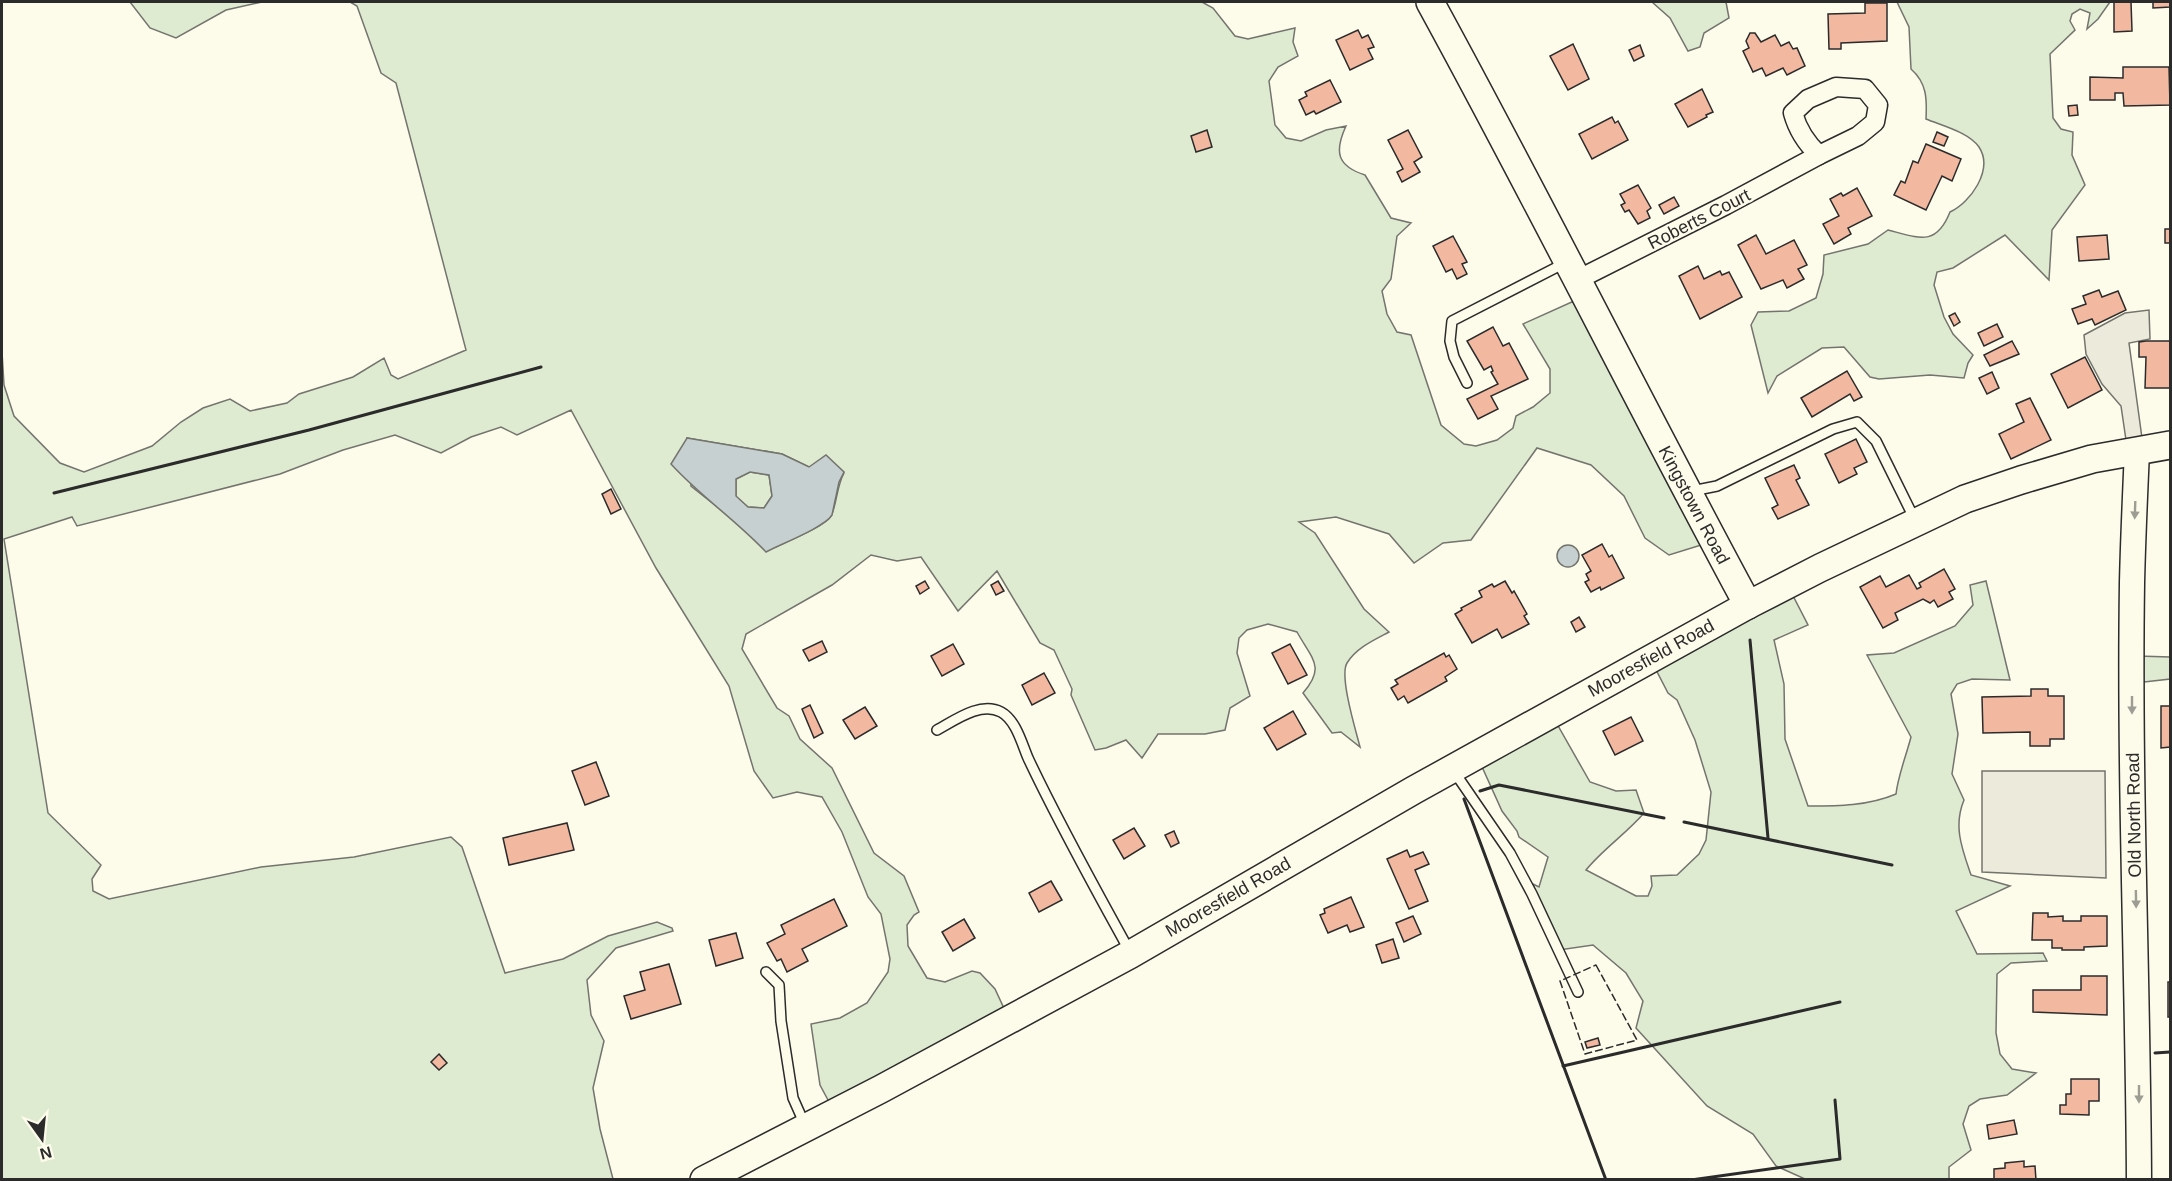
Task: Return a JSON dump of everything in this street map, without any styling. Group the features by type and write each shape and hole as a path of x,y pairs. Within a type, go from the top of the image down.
{"main road":[{"name":"Kingstown Road","path":"1430,2 1748,605"},
{"path":"1748,605 1820,568 1965,500 2021,480 2092,459 2170,445"},
{"name":"Mooresfield Road","path":"704,1179 881,1089 1131,954 1453,769 1748,605"}],"street":[{"name":"Roberts Court","path":"1572,271 1726,205 1858,136 1875,122 1878,105 1865,89 1836,87 1808,99 1793,114 1797,129 1809,146 1820,155"},
{"name":"Old North Road","path":"2137,451 2132,583 2132,726 2139,1026 2139,1179"}],"lane":[{"path":"1467,383 1450,341 1452,321 1572,271"},
{"path":"1686,491 1717,486 1833,429 1857,422 1876,441 1916,523"},
{"path":"937,730 971,712 989,710 1000,712 1012,723 1084,868 1131,954"},
{"path":"1453,769 1510,853 1578,992"},
{"path":"766,972 778,985 782,1032 793,1098 806,1127"}],"green space":[{"path":"130,2 262,2 226,10 176,38 150,28"},
{"path":"350,2 1202,2 1213,8 1235,36 1248,39 1295,28 1293,42 1298,56 1278,67 1269,81 1275,125 1286,138 1301,141 1326,130 1346,126 1340,143 1340,157 1349,167 1365,175 1391,218 1411,223 1397,236 1391,279 1382,291 1387,314 1397,332 1411,335 1441,425 1464,444 1476,446 1497,440 1513,428 1516,416 1533,407 1550,393 1550,369 1523,324 1574,301 1714,541 1669,555 1645,538 1624,496 1591,465 1537,448 1471,540 1443,543 1414,563 1389,534 1336,517 1299,522 1315,533 1364,609 1389,632 1355,653 1347,663 1345,670 1349,704 1360,747 1341,732 1332,733 1303,693 1314,676 1315,669 1312,656 1297,632 1268,624 1247,630 1239,638 1237,653 1250,696 1230,708 1225,730 1205,734 1158,734 1142,758 1126,740 1095,750 1071,695 1072,689 1054,650 1040,643 997,571 958,611 921,557 897,561 871,555 832,585 746,634 742,649 777,708 789,716 800,739 832,768 874,853 904,876 919,912 907,925 908,946 927,978 945,982 972,971 980,973 995,989 1008,1017 835,1113 820,1085 811,1024 840,1018 867,1003 888,972 890,959 881,914 868,897 842,832 822,797 797,792 773,798 754,771 729,686 656,568 571,410 517,435 501,427 471,437 441,453 395,435 343,450 280,474 77,526 72,517 4,539 48,813 101,865 92,879 93,891 109,899 261,867 354,857 451,837 462,847 505,973 563,959 608,936 657,922 672,928 673,931 616,948 587,980 591,1015 604,1041 593,1088 600,1129 613,1179 2,1179 2,352 4,385 14,416 60,463 84,472 152,446 181,422 203,408 230,399 250,411 287,403 299,394 353,377 384,358 391,375 398,379 466,350 396,83 381,73 357,6","holes":["687,438 782,454 809,467 844,473 829,519 792,540 766,551 745,529 691,486"]},
{"path":"1652,2 1726,2 1729,18 1704,33 1700,47 1688,51 1670,18"},
{"path":"1897,2 2110,2 2098,19 2087,29 2090,13 2080,9 2072,14 2070,21 2075,30 2050,54 2053,118 2061,129 2073,132 2072,155 2085,185 2052,230 2049,280 2005,235 1953,268 1937,272 1934,285 1944,317 1953,334 1973,355 1964,378 1930,375 1879,379 1870,377 1844,347 1822,348 1777,376 1768,393 1751,325 1758,312 1789,311 1816,298 1823,274 1824,255 1868,244 1888,230 1918,237 1932,235 1939,231 1950,212 1958,208 1972,194 1982,175 1983,156 1974,142 1955,130 1926,119 1925,92 1920,80 1911,69 1909,27"},
{"path":"750,472 769,475 772,496 764,508 748,507 736,497 736,479"},
{"path":"1986,581 2010,680 1972,679 1957,684 1951,694 1958,734 1952,774 1964,800 1959,828 1971,875 2010,886 1956,911 1977,954 2043,953 2047,961 2011,963 1997,974 1996,1033 2000,1054 2012,1069 2036,1073 2007,1095 1980,1099 1969,1106 1963,1124 1971,1150 1949,1167 1949,1179 1805,1179 1776,1166 1753,1134 1707,1106 1636,1028 1643,1001 1626,973 1593,945 1559,950 1548,934 1533,884 1539,887 1548,857 1519,837 1502,811 1478,758 1553,717 1590,782 1616,791 1636,790 1644,813 1586,870 1636,896 1648,896 1652,886 1651,876 1677,875 1699,854 1706,840 1711,792 1695,740 1677,700 1668,693 1652,662 1790,590 1808,625 1774,640 1784,684 1785,739 1808,806 1875,801 1896,794 1911,737 1867,655 1894,653 1955,626 1973,605 1970,585"},
{"path":"2137,656 2170,657 2170,679 2144,682 2140,680"}],"shaded area":[{"path":"2149,310 2150,339 2129,343 2142,438 2126,440 2121,406 2102,384 2086,354 2084,335 2125,313"},
{"path":"687,438 782,454 809,467 826,455 844,472 839,482 832,515 828,520 766,552 671,464","holes":["750,472 769,475 772,496 764,508 748,507 736,496 736,479"]},
{"path":"1568,545 1576,548 1579,556 1576,564 1568,567 1560,564 1557,556 1560,548"},
{"path":"1982,771 2105,771 2106,878 1982,872"}],"building":[{"path":"2114,2 2131,2 2132,31 2114,32"},
{"path":"2153,2 2170,2 2170,7 2153,8"},
{"path":"1865,3 1887,3 1887,41 1841,43 1841,49 1829,49 1828,14 1865,13"},
{"path":"1358,30 1362,38 1368,35 1374,47 1368,49 1373,59 1350,70 1336,40"},
{"path":"1750,33 1755,33 1761,42 1775,35 1781,46 1789,42 1793,49 1797,48 1805,66 1787,75 1783,68 1766,76 1762,68 1753,72 1743,51 1749,48 1746,41"},
{"path":"1573,44 1589,79 1568,90 1550,56"},
{"path":"1640,45 1644,56 1634,61 1629,50"},
{"path":"2123,67 2169,67 2170,105 2124,106 2123,93 2115,93 2115,100 2090,100 2090,77 2123,78"},
{"path":"1330,80 1341,102 1316,114 1314,111 1306,115 1299,100 1307,96 1305,92"},
{"path":"1702,89 1713,112 1688,127 1675,104"},
{"path":"2077,105 2078,115 2069,116 2068,106"},
{"path":"1612,117 1615,123 1618,121 1628,140 1592,159 1579,134"},
{"path":"1207,130 1212,147 1196,152 1191,136"},
{"path":"1408,130 1422,157 1414,162 1420,172 1402,182 1397,172 1403,169 1388,140"},
{"path":"1937,132 1948,137 1944,146 1933,142"},
{"path":"1926,144 1961,159 1952,181 1942,176 1926,210 1894,195 1901,181 1905,183 1913,161 1918,163"},
{"path":"1638,185 1651,208 1647,211 1650,218 1638,224 1629,210 1625,212 1621,205 1625,203 1620,194"},
{"path":"1857,188 1872,216 1848,228 1851,234 1834,244 1823,224 1839,216 1830,199 1841,193 1843,196"},
{"path":"1674,197 1679,206 1664,214 1659,205"},
{"path":"2165,229 2170,229 2170,243 2165,243"},
{"path":"1756,235 1766,254 1794,240 1807,265 1798,269 1804,279 1787,288 1783,280 1761,289 1738,245"},
{"path":"2107,235 2109,259 2079,261 2077,237"},
{"path":"1453,236 1467,262 1462,264 1467,274 1457,279 1452,269 1446,272 1433,246"},
{"path":"1698,266 1704,279 1720,271 1722,275 1729,272 1742,297 1700,319 1679,276"},
{"path":"2099,290 2102,297 2118,291 2126,310 2095,325 2092,319 2078,324 2072,309 2086,304 2083,296"},
{"path":"1955,313 1960,322 1954,326 1949,316"},
{"path":"1997,324 2003,337 1984,346 1978,333"},
{"path":"1493,327 1503,346 1509,343 1528,379 1491,396 1498,409 1478,419 1467,399 1498,384 1491,372 1493,371 1491,366 1484,370 1467,341"},
{"path":"2012,341 2019,354 1990,366 1984,355"},
{"path":"2170,341 2170,388 2145,388 2146,357 2139,357 2139,342"},
{"path":"2085,357 2102,390 2068,408 2051,374"},
{"path":"1847,371 1862,397 1854,401 1850,394 1812,417 1801,398"},
{"path":"1992,372 1999,388 1987,394 1979,378"},
{"path":"2030,398 2051,440 2011,459 1999,434 2024,422 2016,404"},
{"path":"1856,439 1867,462 1854,468 1857,474 1839,483 1825,454"},
{"path":"1794,465 1800,478 1796,480 1809,505 1778,519 1772,508 1778,505 1765,478"},
{"path":"611,489 621,509 611,514 602,494"},
{"path":"1602,544 1609,557 1612,555 1624,578 1601,590 1600,587 1591,592 1585,582 1589,580 1586,574 1591,571 1582,555"},
{"path":"1944,569 1955,589 1949,592 1953,599 1938,607 1934,600 1930,603 1923,599 1895,613 1898,620 1883,628 1860,587 1880,576 1886,587 1909,575 1917,589 1921,587 1919,583"},
{"path":"925,581 929,588 920,594 916,586"},
{"path":"998,581 1004,591 996,595 991,585"},
{"path":"1505,581 1512,593 1514,591 1527,614 1524,616 1529,624 1502,638 1497,629 1472,643 1455,614 1462,610 1461,608 1482,597 1479,591 1492,584 1494,587"},
{"path":"1579,617 1585,627 1576,632 1571,622"},
{"path":"822,641 827,652 809,661 803,650"},
{"path":"953,644 964,664 942,676 931,656"},
{"path":"1290,644 1307,675 1288,684 1272,653"},
{"path":"1444,653 1446,657 1449,655 1457,669 1445,677 1447,681 1408,703 1404,696 1398,700 1391,688 1398,684 1395,680"},
{"path":"1044,673 1055,693 1032,705 1022,685"},
{"path":"2031,689 2048,689 2048,696 2064,696 2064,739 2050,739 2050,746 2030,746 2030,732 1983,733 1982,697 2031,696"},
{"path":"810,705 823,733 814,738 802,709"},
{"path":"2161,706 2170,706 2170,747 2161,748"},
{"path":"865,707 877,726 855,739 843,720"},
{"path":"1293,711 1306,734 1277,750 1264,728"},
{"path":"1631,717 1643,741 1615,755 1603,731"},
{"path":"596,762 609,796 585,805 572,771"},
{"path":"567,823 574,850 509,865 503,838"},
{"path":"1134,828 1145,846 1124,859 1113,840"},
{"path":"1174,831 1179,843 1171,847 1165,835"},
{"path":"1407,850 1410,857 1423,852 1429,864 1415,870 1428,901 1409,909 1387,859"},
{"path":"1051,881 1062,900 1039,912 1029,893"},
{"path":"1351,897 1364,927 1350,932 1347,925 1328,933 1320,915 1325,913 1324,909"},
{"path":"834,899 847,926 802,949 808,961 787,972 781,959 777,961 767,943 785,934 781,925"},
{"path":"2033,913 2048,913 2048,917 2063,916 2063,921 2081,921 2081,916 2107,916 2107,946 2084,947 2084,950 2062,950 2062,948 2052,948 2052,940 2032,940"},
{"path":"1413,916 1421,934 1404,942 1396,923"},
{"path":"964,919 975,938 953,951 942,932"},
{"path":"736,933 743,958 716,966 709,940"},
{"path":"1393,939 1399,958 1382,963 1376,945"},
{"path":"669,964 681,1004 631,1019 624,996 645,990 640,972"},
{"path":"2081,976 2107,976 2107,1015 2033,1012 2033,990 2081,990"},
{"path":"2168,982 2170,982 2170,1017 2168,1017"},
{"path":"1598,1038 1600,1045 1587,1048 1585,1042"},
{"path":"439,1054 447,1063 439,1070 431,1062"},
{"path":"2071,1079 2099,1079 2099,1101 2089,1101 2089,1115 2060,1114 2060,1105 2066,1105 2066,1094 2071,1094"},
{"path":"2014,1120 2017,1134 1989,1139 1987,1125"},
{"path":"2024,1161 2024,1167 2035,1166 2036,1180 1994,1180 1994,1169 2005,1168 2005,1163"}],"fence":[{"path":"1596,965 1637,1040 1585,1054 1560,981 1596,965"}],"wall":[{"path":"54,493 309,430 541,367"},
{"path":"1750,640 1768,838"},
{"path":"1480,791 1499,785 1664,818"},
{"path":"1464,799 1606,1180"},
{"path":"1684,822 1892,865"},
{"path":"1563,1066 1840,1002"},
{"path":"2155,1053 2170,1052"},
{"path":"1691,1180 1840,1159 1835,1100"}]}
